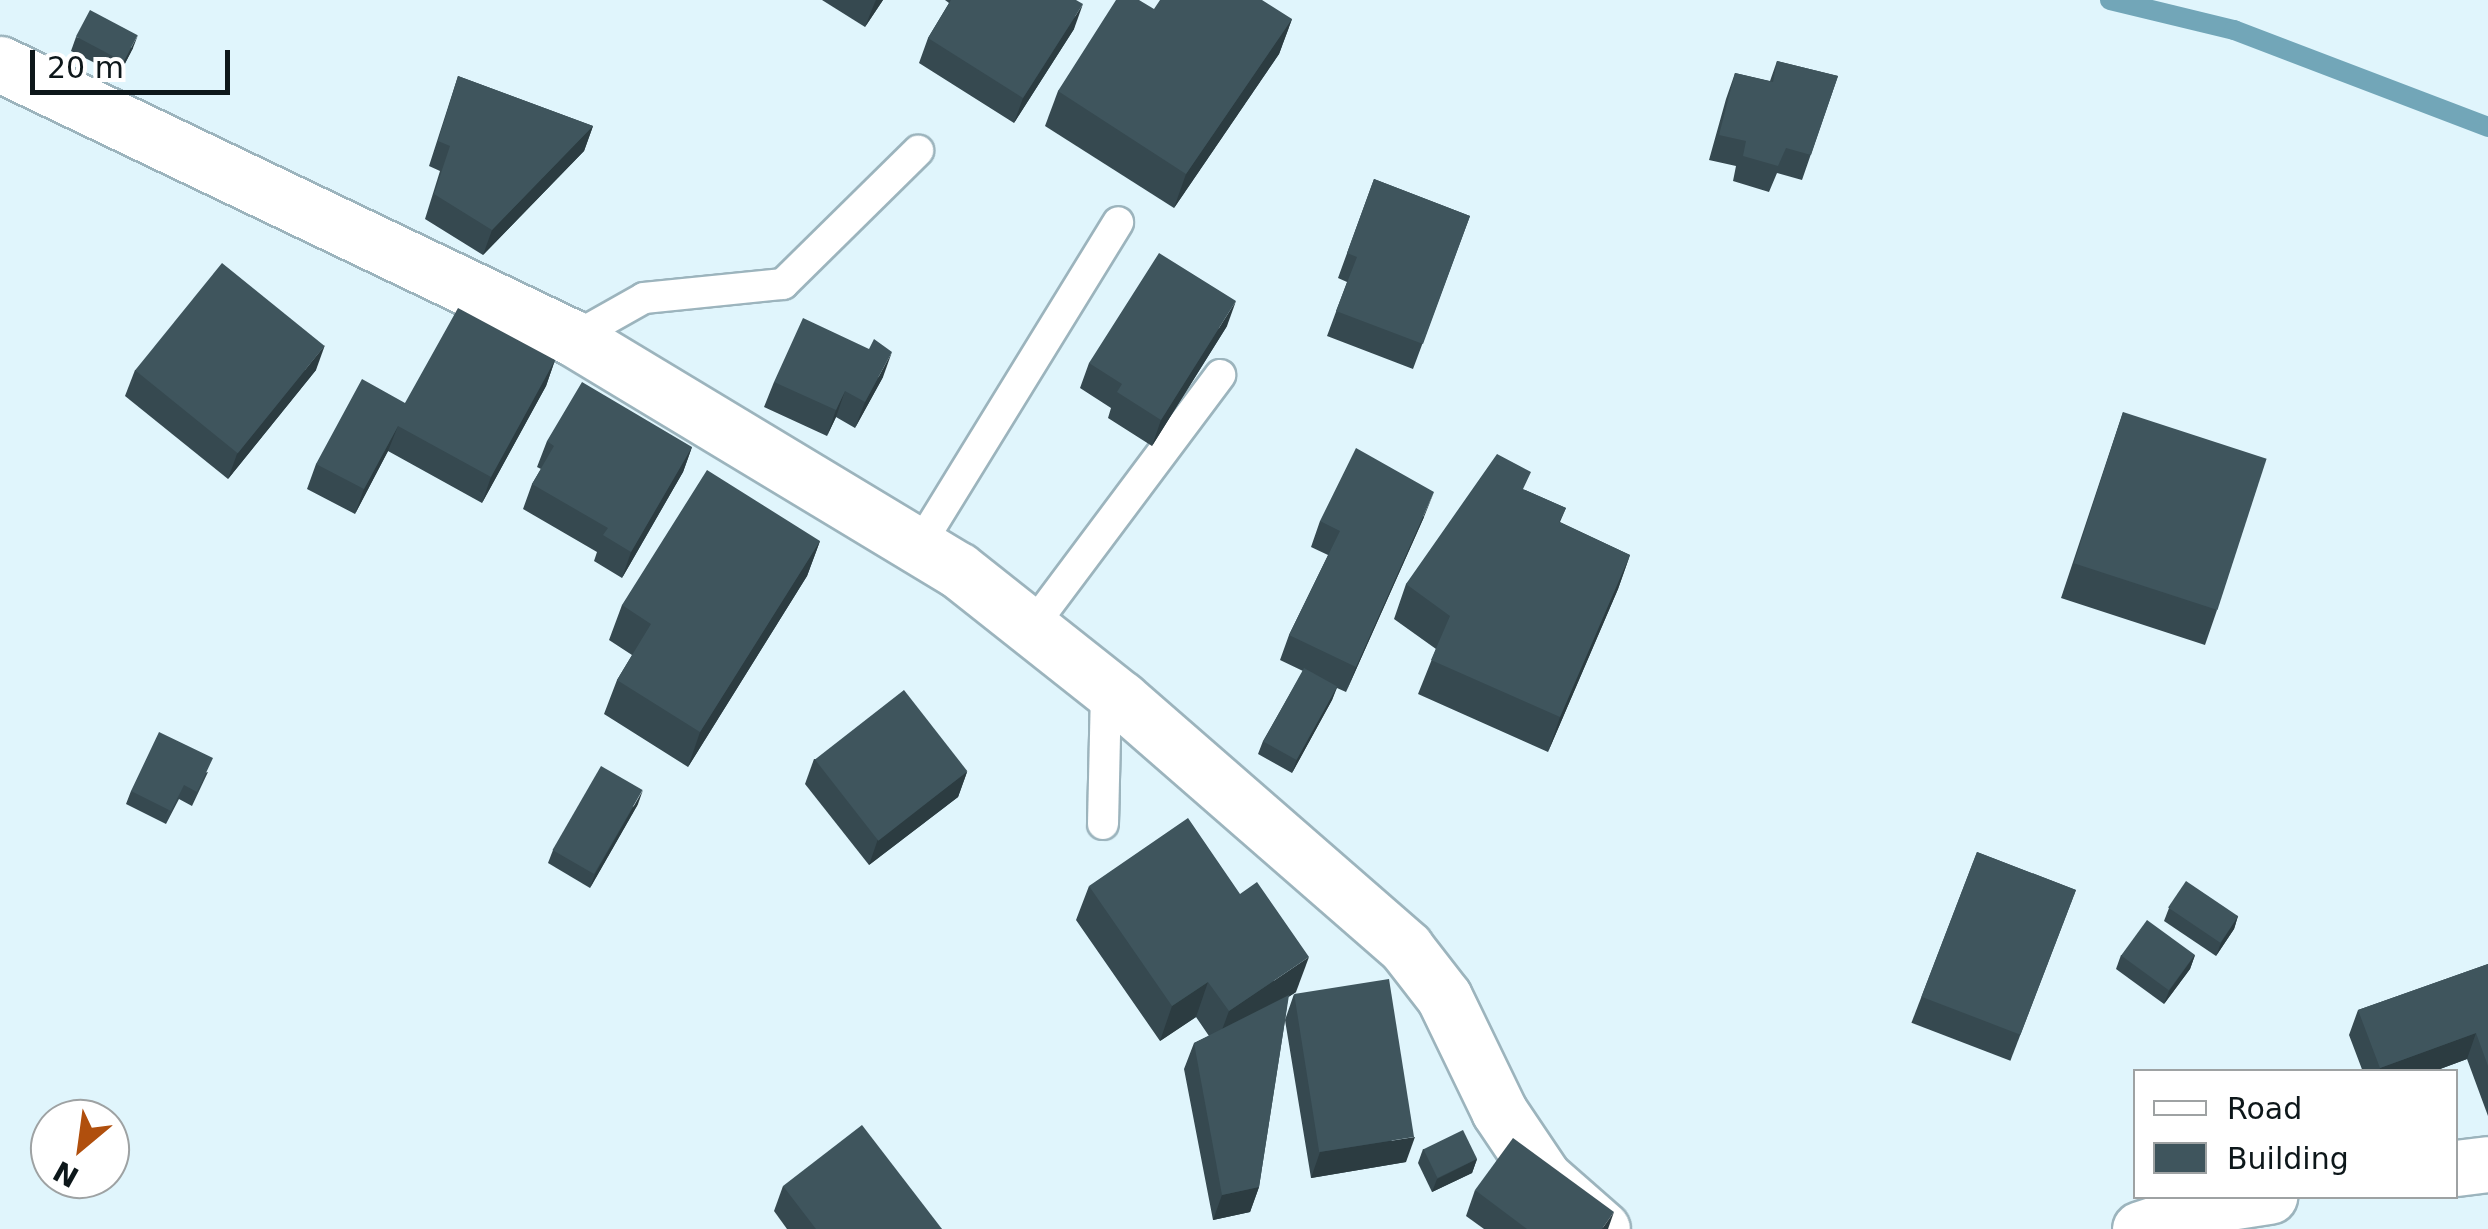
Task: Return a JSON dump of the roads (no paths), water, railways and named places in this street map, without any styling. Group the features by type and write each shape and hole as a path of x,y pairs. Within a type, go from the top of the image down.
{"street":[{"path":"0,64 574,338 920,546 1106,687 1406,948 1444,997 1499,1111 1544,1178 1602,1229"},
{"path":"2458,1168 2488,1164"},
{"path":"2140,1229 2216,1204 2249,1199"}],"lane":[{"path":"574,338 644,298 784,284 918,151"},
{"path":"920,546 1118,222"},
{"path":"1032,628 1220,375"},
{"path":"1103,824 1106,687"}],"waterway":[{"path":"2110,0 2234,30 2488,127"}]}
